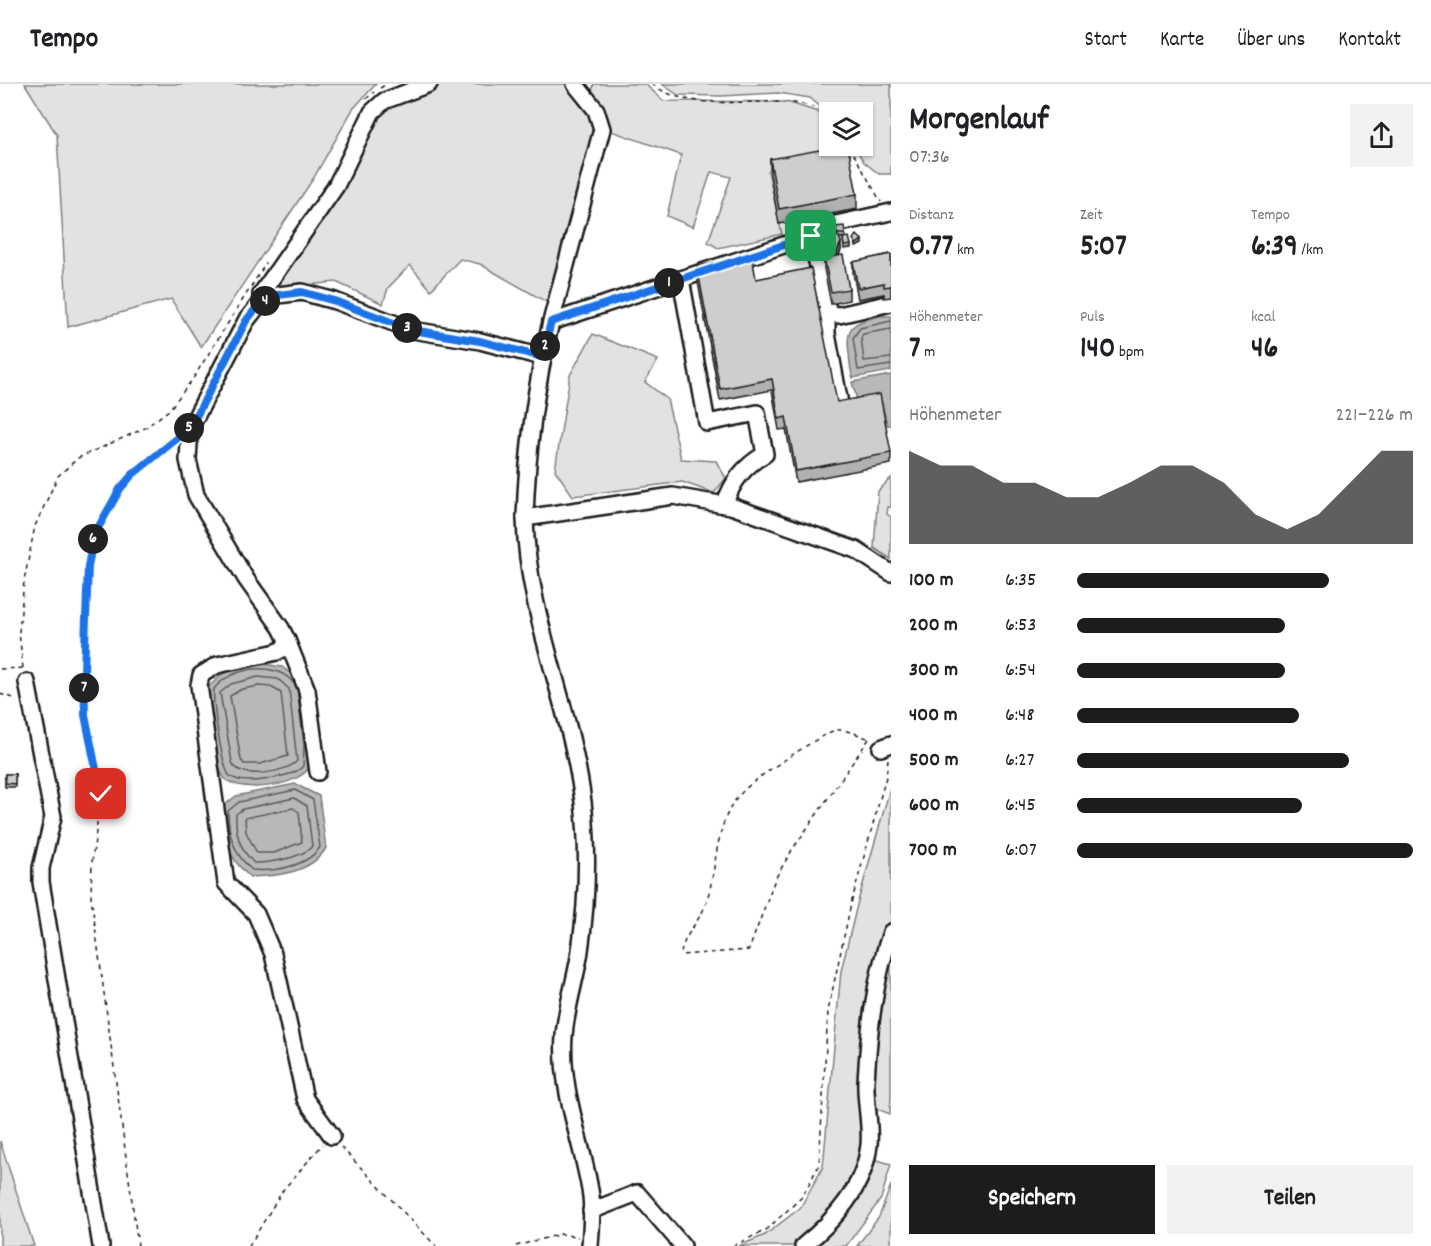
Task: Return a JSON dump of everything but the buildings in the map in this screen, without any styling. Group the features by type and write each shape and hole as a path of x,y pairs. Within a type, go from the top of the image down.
{"lane":[{"path":"261,302 261,294 336,186 372,112 384,101 429,84"},
{"path":"575,84 596,110 602,129 542,357 527,458 525,519 526,555 540,629 574,749 583,802 587,855 586,904 580,953 564,1035 564,1080 591,1197 590,1243"},
{"path":"551,322 811,236 822,227 888,213"},
{"path":"811,236 827,312 826,334 841,409"},
{"path":"681,279 707,423 758,413 765,454 749,463 732,483 724,505"},
{"path":"318,772 307,690 282,628 246,579 196,495 188,460 190,428 246,321 261,302 278,295 302,292 335,301 412,330 480,341 542,357"},
{"path":"827,312 832,316 891,303"},
{"path":"525,519 673,496 724,505 856,550 891,573"},
{"path":"287,640 284,648 277,652 208,668 201,675 199,685 226,883 256,914 273,954 305,1099 332,1136"},
{"path":"25,675 54,817 41,868 42,882 101,1246"},
{"path":"803,1246 828,1225 854,1191 869,1145 866,1084 873,995 891,932"},
{"path":"591,1211 637,1193 683,1246"}],"path":[{"path":"363,106 368,96 387,84"},
{"path":"652,84 680,98 771,97"},
{"path":"815,104 819,107"},
{"path":"855,156 888,213"},
{"path":"0,669 25,675 19,632 24,581 35,526 58,476 78,458 145,428 169,410 192,380 269,259"},
{"path":"138,1246 91,896 92,862 101,794 85,715 88,566 94,535 120,489 147,460 190,428"},
{"path":"0,694 32,703"},
{"path":"733,1246 766,1230 802,1197 819,1165 828,1011 851,904 886,777 889,756 880,744 837,730 821,737 752,783 729,810 717,840 708,897 684,944 681,955 749,950 775,879 792,850 880,744"},
{"path":"249,1246 283,1190 309,1157 332,1136 436,1246"},
{"path":"516,1246 561,1234 590,1243"}],"shaded area":[{"path":"25,84 376,84 353,109 313,179 201,347 171,299 68,327 57,135"},
{"path":"431,84 567,84 581,97 594,131 584,175 546,302 480,264 460,259 431,290 410,265 388,288 383,304 336,282 268,289 380,106"},
{"path":"594,84 645,84 664,101 787,102 819,113 819,156 845,156 768,171 782,234 718,248 708,242 731,177 711,172 693,227 667,216 681,155 605,129 590,98"},
{"path":"662,84 891,84 891,174 879,174 860,156 873,156 873,102 819,102 819,106 810,98 778,93 721,96 678,95"},
{"path":"593,334 658,360 645,382 667,399 681,459 716,461 726,478 714,493 682,482 573,496 555,470 570,375"},
{"path":"891,478 891,507 888,507 887,514 891,517 891,559 874,548 878,491"},
{"path":"891,785 891,922 875,968 862,1151 851,1191 796,1246 739,1246 765,1235 800,1208 823,1167 841,971"},
{"path":"891,948 890,1114 872,1107 874,1031"},
{"path":"0,1141 34,1246 0,1246"},
{"path":"874,1159 891,1164 881,1199 846,1246 813,1246 840,1220 863,1190"},
{"path":"891,1185 891,1246 857,1246 879,1217"}],"water":[{"path":"880,316 891,316 891,371 853,378 848,344 850,330 858,323"},
{"path":"891,375 891,425 887,425 882,403 863,406 857,400 852,382"},
{"path":"257,663 282,667 300,681 311,764 306,772 297,778 285,783 257,787 232,783 224,778 217,761 207,688 225,672"},
{"path":"295,784 319,796 326,848 312,863 293,872 250,877 231,854 223,829 221,808 236,796"}],"route":[{"path":"101,794 85,715 84,671 88,566 94,535 120,489 132,475 147,460 190,428 246,321 261,302 278,295 302,292 335,301 412,330 480,341 542,357 551,322 811,236"}]}
